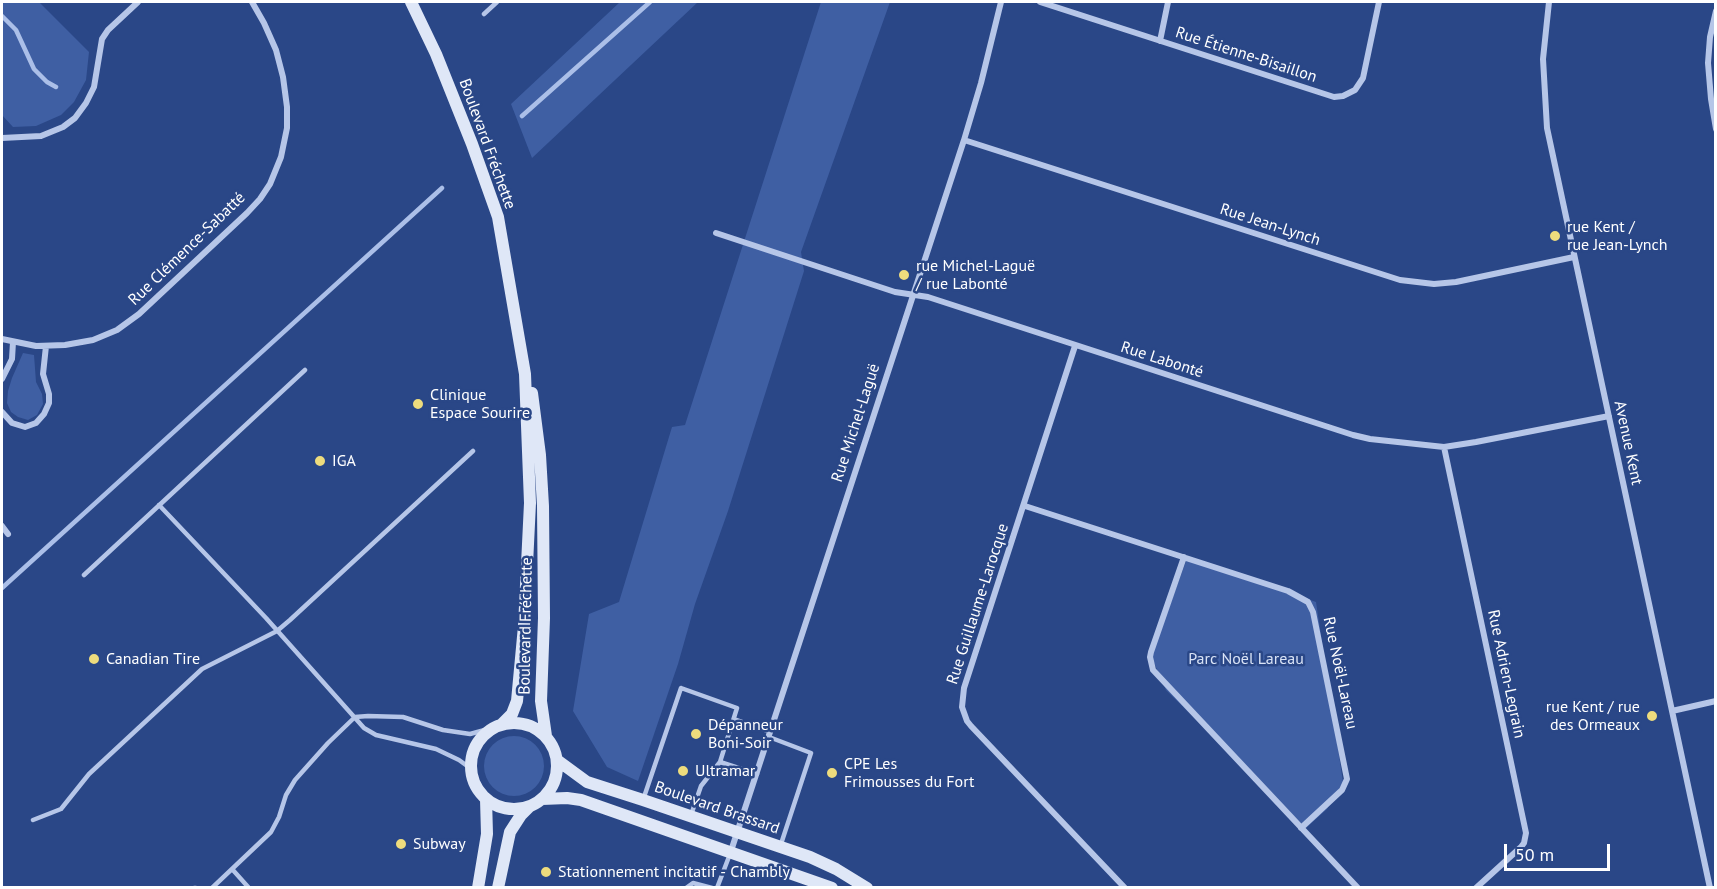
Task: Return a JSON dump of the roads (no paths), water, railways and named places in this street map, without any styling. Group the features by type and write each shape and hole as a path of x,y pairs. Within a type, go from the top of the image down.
{"main road":[{"name":"Boulevard Fréchette","path":"411,2 436,54 498,217 525,374 530,503 524,626 517,701 512,714 497,726"},
{"name":"Boulevard Fréchette","path":"525,374 533,394 536,414 543,506 544,618 541,701 546,736"},
{"path":"498,888 510,832 521,815 537,802 554,783 557,773 557,760 551,743 533,726 523,723 497,726 477,742 470,768 476,787 486,799 494,804 509,809 524,808 537,802 567,798 581,800 832,888"},
{"name":"Boulevard Brassard","path":"557,760 587,783 691,816 825,863 867,888"},
{"path":"478,888 487,834 486,799"}],"street":[{"path":"2,138 41,136 63,127 75,118 86,104 94,87 102,39 108,30 138,2"},
{"name":"Rue Clémence-Sabatté","path":"2,339 46,346 93,340 110,334 131,321 247,213 270,184 285,140 286,96 272,41 252,2"},
{"name":"Rue Michel-Laguë","path":"731,851 964,140 981,83 1000,2"},
{"name":"Rue Étienne-Bisaillon","path":"1040,2 1329,96 1339,97 1354,90 1363,78 1379,2"},
{"path":"1160,41 1168,2"},
{"name":"Avenue Kent","path":"1549,2 1543,59 1547,128 1710,888"},
{"path":"1716,11 1710,38 1708,63 1710,99 1716,129"},
{"name":"Rue Jean-Lynch","path":"964,140 1400,280 1434,284 1466,281 1574,257"},
{"name":"Rue Labonté","path":"716,233 886,289 928,297 1353,435 1406,444 1444,447 1609,416"},
{"path":"2,379 12,358 13,342"},
{"path":"2,412 12,423 25,427 36,423 44,414 50,403 43,374 46,346"},
{"name":"Rue Guillaume-Larocque","path":"1075,346 964,688 962,701 964,714 971,726 1125,888"},
{"name":"Rue Adrien-Legrain","path":"1444,447 1526,833 1521,847 1476,888"},
{"name":"Rue Noël-Lareau","path":"1024,506 1288,591 1306,600 1312,609 1347,779 1342,790 1301,828"},
{"path":"2,526 8,534"},
{"path":"1184,557 1151,652 1153,670 1358,888"},
{"path":"1672,711 1716,701"}],"lane":[{"path":"484,14 497,2"},
{"path":"84,575 305,370"},
{"path":"33,820 61,809 89,774 202,669 277,631 472,451"},
{"path":"159,505 364,728 376,735 436,749 470,768"},
{"path":"643,800 681,688 737,708 720,762 701,786 691,816"},
{"path":"212,888 271,832 286,795 295,780 355,717 403,717 443,730 470,734 497,726"},
{"path":"734,719 811,753 780,847"},
{"path":"720,762 757,774"},
{"path":"717,888 731,851"},
{"path":"232,869 249,888"},
{"path":"686,888 697,883 712,888"}],"waterway":[{"path":"522,116 650,2"},
{"path":"2,16 16,30 34,69 47,82 56,87"},
{"path":"2,588 442,188"}],"place":[{"name":"rue Kent / rue Jean-Lynch","path":"1555,236"},
{"name":"rue Michel-Laguë / rue Labonté","path":"904,275"},
{"name":"Clinique Espace Sourire","path":"418,404"},
{"name":"IGA","path":"320,461"},
{"name":"Canadian Tire","path":"94,659"},
{"name":"rue Kent / rue des Ormeaux","path":"1652,716"},
{"name":"Dépanneur Boni-Soir","path":"696,734"},
{"name":"Ultramar","path":"683,771"},
{"name":"CPE Les Frimousses du Fort","path":"832,773"},
{"name":"Subway","path":"401,844"},
{"name":"Stationnement incitatif - Chambly","path":"546,872"}],"park label":[{"name":"Parc Noël Lareau","path":"1246,659"}]}
